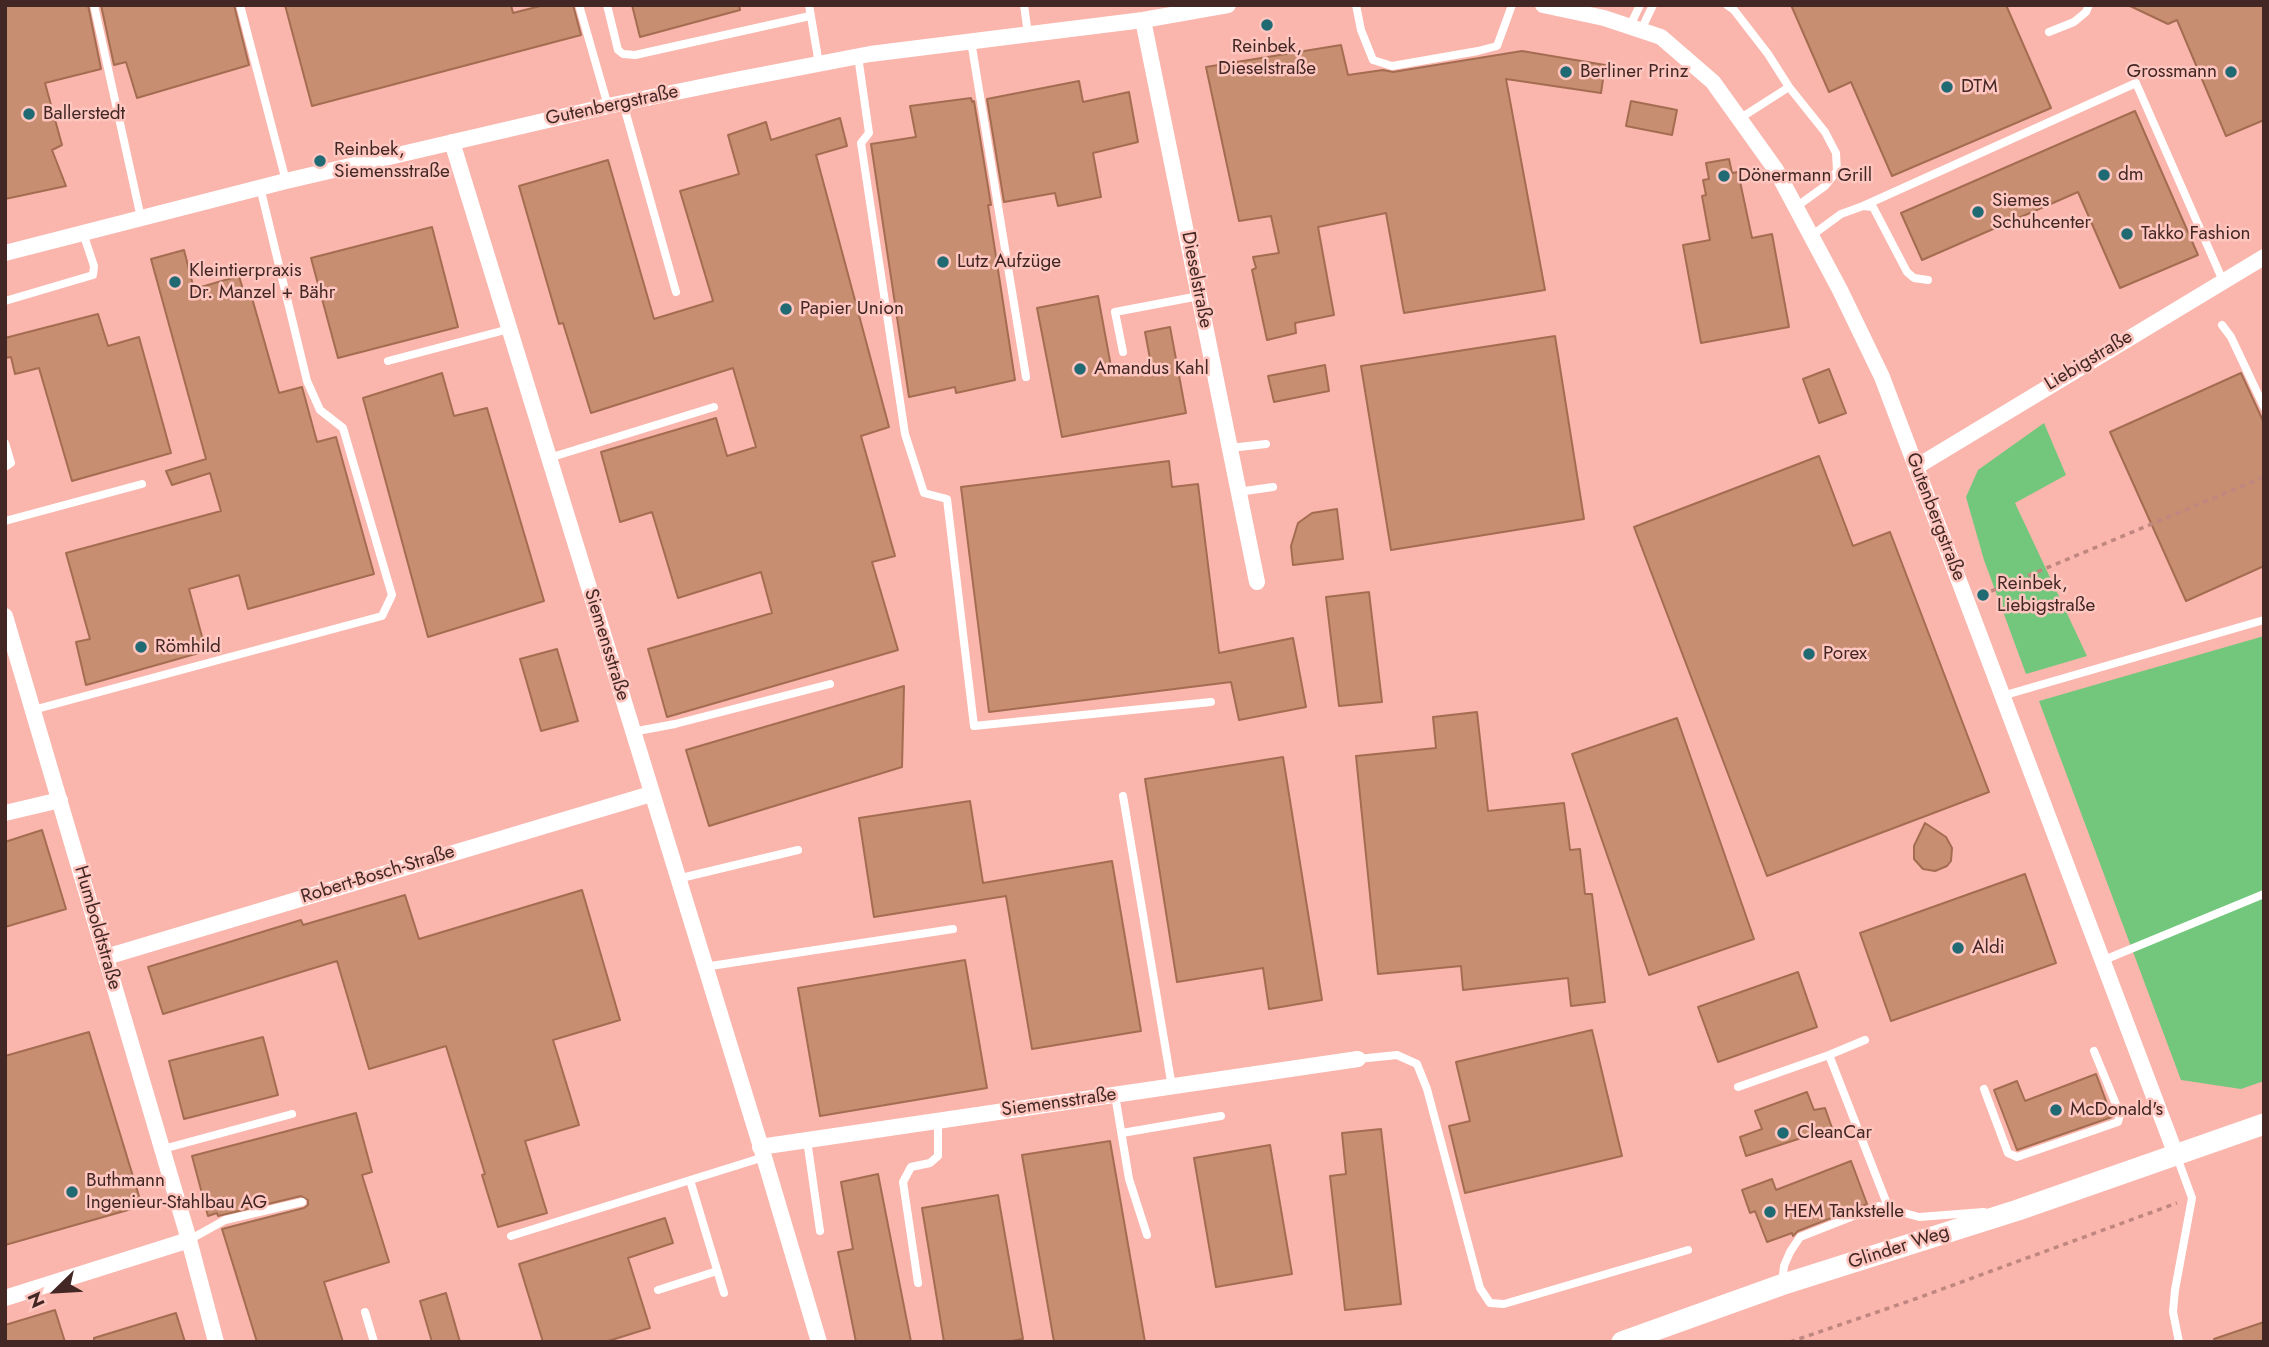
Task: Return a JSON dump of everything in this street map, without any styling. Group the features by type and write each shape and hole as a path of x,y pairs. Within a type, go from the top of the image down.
{"main road":[{"name":"Glinder Weg","path":"1622,1342 1782,1285 2018,1210 2264,1124"}],"street":[{"name":"Gutenbergstraße","path":"5,253 260,187 615,104 858,56 1143,20 1193,8 1228,5"},
{"name":"Gutenbergstraße","path":"1543,5 1604,18 1661,37 1713,82 1776,170 1882,377 2176,1155"},
{"name":"Dieselstraße","path":"1143,20 1256,582"},
{"name":"Siemensstraße","path":"452,142 819,1342"},
{"name":"Liebigstraße","path":"1916,467 2264,257"},
{"name":"Humboldtstraße","path":"5,617 190,1241 216,1342"},
{"name":"Robert-Bosch-Straße","path":"106,957 651,794"},
{"path":"5,813 60,800"},
{"name":"Siemensstraße","path":"762,1152 807,1140 1359,1059"},
{"path":"5,1298 190,1241"}],"lane":[{"path":"94,5 141,218"},
{"path":"240,5 286,181"},
{"path":"579,5 615,104 676,292"},
{"path":"607,5 618,50 623,54 635,55 810,16"},
{"path":"809,5 819,64"},
{"path":"1024,5 1028,34"},
{"path":"1356,5 1361,30 1373,61 1392,66 1497,46 1512,5"},
{"path":"1635,28 1640,5"},
{"path":"1635,28 1653,5"},
{"path":"1727,5 1734,10 1768,54 1789,87 1825,132 1836,153 1838,171 1825,186 1796,207"},
{"path":"2049,32 2074,22 2090,5"},
{"path":"971,41 1026,377"},
{"path":"858,56 869,133 860,143 905,433 924,493 947,499 974,726 1210,702"},
{"path":"1811,236 1841,214 2136,83 2223,282"},
{"path":"1739,119 1789,87"},
{"path":"33,710 382,616 392,595 343,428 320,410 307,381 260,187"},
{"path":"1863,206 1873,207 1877,212 1907,272 1914,278 1928,280"},
{"path":"5,300 93,275 94,266 83,233"},
{"path":"1123,352 1115,312 1199,296"},
{"path":"2222,325 2231,337 2264,407"},
{"path":"388,361 509,329"},
{"path":"549,458 714,407"},
{"path":"5,443 11,463 5,467"},
{"path":"1230,448 1266,444"},
{"path":"5,521 142,484"},
{"path":"1238,492 1273,487"},
{"path":"2002,696 2264,620"},
{"path":"632,732 675,724 830,684"},
{"path":"1123,796 1172,1087"},
{"path":"677,879 798,850"},
{"path":"2104,960 2264,894"},
{"path":"704,967 953,929"},
{"path":"1738,1087 1865,1040"},
{"path":"1984,1088 2010,1155 2017,1157 2118,1122 2120,1114 2094,1051"},
{"path":"1359,1059 1397,1055 1417,1064 1427,1089 1480,1288 1490,1303 1504,1304 1688,1250"},
{"path":"1829,1055 1889,1209"},
{"path":"1115,1095 1129,1179 1147,1235"},
{"path":"163,1149 292,1114"},
{"path":"1122,1133 1221,1116"},
{"path":"918,1283 903,1182 911,1167 929,1163 938,1156 938,1121"},
{"path":"807,1140 820,1231"},
{"path":"511,1236 690,1180 762,1152"},
{"path":"2176,1155 2192,1198 2173,1312 2179,1342"},
{"path":"690,1180 724,1293"},
{"path":"190,1241 225,1220 302,1202"},
{"path":"1782,1285 1784,1266 1800,1237 1879,1206 1919,1217 2018,1210"},
{"path":"658,1290 717,1271"},
{"path":"365,1312 374,1342"}],"path":[{"path":"1967,601 2264,477"},
{"path":"1790,1342 2192,1198"}],"green space":[{"path":"2044,423 2066,475 2015,503 2087,656 2026,674 1984,560 1966,497 1978,470"},
{"path":"2264,636 2264,1081 2241,1089 2181,1080 2039,701"}],"building":[{"name":"Ballerstedt","path":"5,5 88,5 101,69 45,83 62,145 52,150 66,186 5,199"},
{"path":"101,5 234,5 249,65 137,98 126,62 114,65"},
{"path":"285,5 511,5 513,13 544,5 573,5 581,35 312,106"},
{"path":"632,5 739,5 740,10 640,37"},
{"name":"DTM","path":"1791,5 2006,5 2051,108 1892,176 1851,82 1829,92"},
{"name":"Grossmann","path":"2128,5 2264,5 2264,120 2226,136 2177,20 2168,24"},
{"path":"1341,45 1348,75 1383,70 1393,72 1522,51 1605,65 1601,93 1506,79 1545,290 1404,313 1386,213 1318,227 1334,315 1295,323 1296,333 1267,340 1252,270 1256,268 1253,257 1279,253 1271,216 1239,221 1206,67"},
{"path":"1079,81 1083,102 1129,92 1138,142 1093,153 1101,197 1058,206 1055,193 1004,202 987,99"},
{"name":"Lutz Aufzüge","path":"971,98 972,102 974,101 991,205 988,205 1015,380 956,393 955,387 909,397 871,144 916,137 910,106"},
{"path":"1631,101 1677,110 1672,135 1626,126"},
{"path":"2135,111 2198,255 2120,288 2078,192 1922,260 1901,213"},
{"path":"840,118 847,146 816,155 889,427 861,436 895,556 872,562 898,650 667,717 648,649 772,613 761,572 678,598 652,512 620,522 601,452 716,418 727,456 756,447 733,368 591,413 563,323 559,324 519,186 608,160 654,319 713,301 680,191 739,174 728,135 766,122 771,140"},
{"path":"1729,159 1732,173 1738,172 1752,238 1772,234 1789,327 1701,343 1683,245 1710,240 1702,196 1706,195 1703,180 1709,179 1706,163"},
{"path":"432,227 458,327 338,358 311,258"},
{"path":"184,250 194,289 239,276 246,300 252,298 279,393 302,387 317,442 336,437 374,574 248,609 239,575 189,589 206,651 86,685 76,642 90,639 66,553 221,511 210,473 172,485 166,471 206,459 151,259"},
{"name":"Amandus Kahl","path":"1098,296 1112,372 1151,364 1145,332 1170,327 1186,413 1062,437 1037,308"},
{"path":"98,314 108,346 139,337 171,453 72,481 39,368 15,374 11,357 5,358 5,338"},
{"path":"1555,336 1584,519 1391,550 1361,366"},
{"path":"1325,365 1329,391 1274,402 1268,376"},
{"path":"1829,369 1846,413 1819,423 1803,379"},
{"path":"442,373 454,416 487,408 544,601 428,637 363,398"},
{"path":"2241,373 2264,423 2264,566 2186,601 2110,432"},
{"name":"Porex","path":"1819,456 1853,546 1890,532 1989,792 1767,876 1634,527"},
{"path":"1169,461 1172,487 1198,484 1219,653 1293,638 1306,707 1239,720 1231,682 989,712 961,487"},
{"path":"1337,509 1343,559 1293,565 1291,546 1298,523 1312,513"},
{"path":"1369,592 1382,702 1339,706 1326,597"},
{"path":"557,649 578,721 541,731 520,659"},
{"path":"904,686 902,767 709,826 686,750"},
{"path":"1477,712 1488,811 1564,803 1570,850 1580,849 1585,894 1592,894 1605,1002 1571,1006 1568,978 1463,990 1461,966 1378,974 1356,756 1436,748 1433,717"},
{"path":"1677,718 1754,939 1649,975 1572,754"},
{"path":"1283,757 1322,1000 1269,1009 1263,968 1177,982 1145,779"},
{"path":"970,801 983,883 1112,861 1141,1031 1032,1049 1006,896 874,917 859,818"},
{"path":"1925,823 1946,837 1952,848 1951,861 1947,866 1935,871 1923,869 1914,859 1914,846"},
{"path":"42,830 66,909 5,927 5,842"},
{"name":"Aldi","path":"2025,874 2056,963 1891,1021 1860,933"},
{"path":"582,890 620,1020 553,1040 579,1125 525,1141 547,1213 498,1227 482,1175 485,1174 446,1046 369,1069 337,961 163,1014 148,967 301,920 303,925 405,895 419,939"},
{"path":"965,960 987,1088 820,1116 798,988"},
{"path":"1798,972 1817,1027 1718,1062 1698,1007"},
{"path":"1592,1030 1622,1156 1465,1193 1449,1126 1470,1121 1456,1062"},
{"path":"89,1032 142,1206 5,1245 5,1056"},
{"path":"263,1037 278,1095 184,1119 169,1061"},
{"name":"McDonald's","path":"2096,1074 2112,1117 2017,1150 1994,1090 2017,1081 2025,1101"},
{"name":"CleanCar","path":"1807,1092 1814,1110 1825,1108 1832,1128 1746,1156 1740,1137 1762,1129 1755,1111"},
{"path":"356,1113 372,1172 362,1175 389,1262 324,1282 343,1342 257,1342 222,1229 304,1208 308,1205 308,1200 301,1196 218,1216 217,1213 208,1216 192,1156"},
{"path":"1381,1129 1401,1304 1345,1310 1330,1176 1346,1174 1342,1133"},
{"path":"1110,1141 1145,1342 1054,1342 1022,1155"},
{"path":"1270,1145 1292,1274 1216,1287 1194,1158"},
{"path":"1851,1161 1867,1204 1798,1231 1793,1236 1792,1233 1767,1242 1755,1211 1750,1213 1742,1190 1772,1179 1776,1190"},
{"path":"878,1174 911,1342 856,1342 838,1252 853,1249 841,1182"},
{"path":"998,1195 1023,1339 1006,1342 944,1342 922,1208"},
{"path":"665,1218 673,1243 628,1258 650,1328 605,1342 543,1342 519,1264"},
{"path":"446,1293 460,1342 432,1342 420,1301"},
{"path":"55,1310 65,1342 5,1342 5,1325"},
{"path":"176,1313 185,1342 94,1342 94,1338"},
{"path":"2264,1322 2264,1342 2215,1342 2214,1339"}],"place":[{"name":"Reinbek, Dieselstraße","path":"1267,25"},
{"name":"Berliner Prinz","path":"1566,72"},
{"name":"Grossmann","path":"2231,72"},
{"name":"DTM","path":"1947,87"},
{"name":"Ballerstedt","path":"29,114"},
{"name":"Reinbek, Siemensstraße","path":"320,161"},
{"name":"dm","path":"2104,175"},
{"name":"Dönermann Grill","path":"1724,176"},
{"name":"Siemes Schuhcenter","path":"1978,212"},
{"name":"Takko Fashion","path":"2127,234"},
{"name":"Lutz Aufzüge","path":"943,262"},
{"name":"Kleintierpraxis Dr. Manzel + Bähr","path":"175,282"},
{"name":"Papier Union","path":"786,309"},
{"name":"Amandus Kahl","path":"1080,369"},
{"name":"Reinbek, Liebigstraße","path":"1983,595"},
{"name":"Römhild","path":"141,647"},
{"name":"Porex","path":"1809,654"},
{"name":"Aldi","path":"1958,948"},
{"name":"McDonald's","path":"2056,1110"},
{"name":"CleanCar","path":"1783,1133"},
{"name":"Buthmann Ingenieur-Stahlbau AG","path":"72,1192"},
{"name":"HEM Tankstelle","path":"1770,1212"}]}
